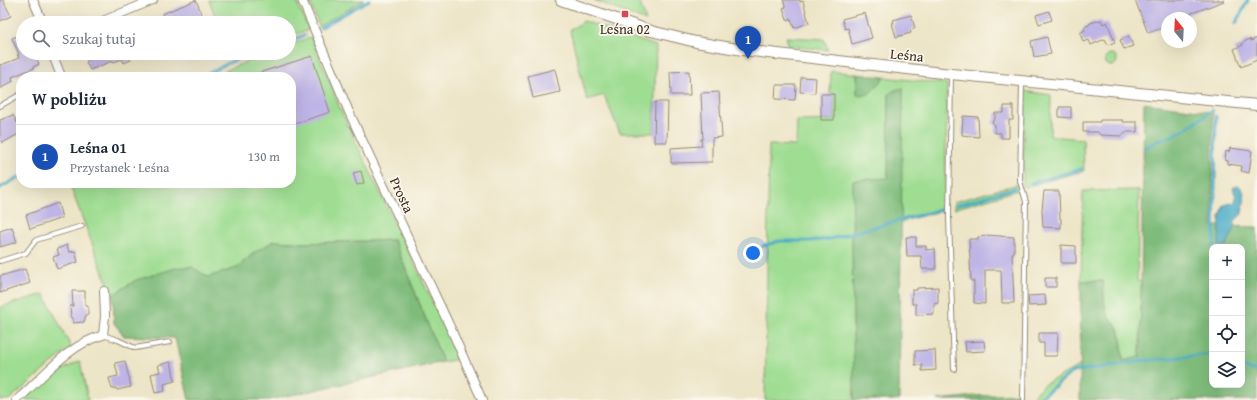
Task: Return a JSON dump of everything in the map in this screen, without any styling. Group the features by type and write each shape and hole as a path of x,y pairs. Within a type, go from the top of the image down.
{"street":[{"path":"33,0 40,16"},
{"path":"115,16 154,0"},
{"name":"Prosta","path":"302,0 349,112 451,329 482,400"},
{"name":"Leśna","path":"561,0 651,31 719,47 951,74 1257,105"},
{"path":"54,60 58,72"},
{"path":"17,400 54,364 77,347 103,335 105,316 104,291"}],"lane":[{"path":"951,74 949,217 954,369"},
{"path":"1022,81 1020,181 1026,199 1023,400"},
{"path":"0,106 16,97"},
{"path":"0,261 26,253 36,240 82,226"},
{"path":"103,335 135,348 170,342"}],"green space":[{"path":"209,0 296,0 309,30 296,34 296,16 215,16"},
{"path":"309,0 364,0 319,26"},
{"path":"594,0 639,0 646,21"},
{"path":"584,21 656,46 654,133 620,133 604,95 587,100 570,30"},
{"path":"311,37 341,111 460,359 443,362 394,240 307,243 274,241 255,252 237,268 208,277 192,268 136,280 113,295 71,188 296,188 296,72 223,72 251,60 296,60 296,42"},
{"path":"786,37 824,39 828,50 789,46"},
{"path":"1109,54 1113,54 1117,60 1113,66 1109,66 1105,62 1105,58"},
{"path":"831,71 857,74 857,95 881,82 883,77 947,84 945,210 900,222 903,88 889,95 888,179 852,236 854,400 765,400 769,145 796,146 797,121 834,120 834,94 830,94"},
{"path":"857,74 883,77 881,82 869,94 857,95"},
{"path":"903,88 899,400 854,400 852,236 853,180 888,178 889,94 895,90"},
{"path":"1024,91 1051,95 1050,136 1083,139 1084,171 1024,187"},
{"path":"1144,103 1213,112 1212,226 1257,227 1257,400 1080,400 1081,281 1103,281 1105,308 1108,316 1118,329 1122,344 1123,361 1140,357"},
{"path":"1018,184 1018,190 954,209 954,202"},
{"path":"1083,191 1139,191 1137,281 1142,282 1140,357 1123,361 1122,345 1118,329 1108,316 1105,308 1103,281 1081,281"},
{"path":"394,240 443,362 269,400 189,400 175,338 124,336 114,323 113,295 136,280 179,267 192,267 208,277 237,268 255,252 274,241 307,243"},
{"path":"44,294 71,347 9,400 0,400 0,307"},
{"path":"80,361 88,400 24,400 50,376"},
{"path":"1081,365 1080,372 1073,373 1039,400 1029,400 1043,385"},
{"path":"1020,394 1020,400 938,400 974,396"}],"water":[{"path":"1238,185 1244,195 1242,214 1235,221 1234,231 1227,244 1219,244 1220,217 1224,205 1235,202 1236,197 1233,189"}],"building":[{"path":"0,0 3,0 11,16 0,21"},
{"path":"196,0 202,16 163,16 162,14"},
{"path":"783,0 803,1 809,23 794,28 791,19 787,20 783,8 786,7"},
{"path":"1135,0 1224,0 1195,12 1161,12 1161,28 1148,33"},
{"path":"1049,11 1052,20 1039,24 1036,15"},
{"path":"865,13 872,38 852,44 848,28 845,29 842,19"},
{"path":"911,15 915,28 910,30 911,33 896,37 892,23 894,23 893,20"},
{"path":"1101,20 1103,24 1107,22 1115,42 1108,45 1105,39 1091,45 1089,40 1083,42 1080,33 1085,30 1084,27 1090,23"},
{"path":"16,36 16,48 12,38"},
{"path":"1129,36 1133,46 1124,49 1120,40"},
{"path":"1047,37 1051,54 1034,57 1031,41"},
{"path":"1257,38 1257,60 1241,67 1234,49 1243,45 1242,43 1250,39 1251,41"},
{"path":"312,56 330,112 296,123 296,72 261,72"},
{"path":"16,59 37,60 39,64 24,72 16,72 16,75 12,77 13,81 0,89 0,64 1,65"},
{"path":"120,60 112,63 112,61 90,70 86,62"},
{"path":"122,60 131,60 124,63"},
{"path":"555,69 560,92 533,98 528,76"},
{"path":"689,71 690,95 671,95 670,72"},
{"path":"801,77 816,78 815,93 800,92"},
{"path":"776,85 796,85 795,100 775,99"},
{"path":"719,92 722,137 712,138 712,162 671,163 671,148 702,146 701,93"},
{"path":"821,94 834,94 834,120 821,120"},
{"path":"655,102 668,102 667,142 654,142"},
{"path":"1004,106 1013,106 1013,120 1009,120 1009,138 1001,138 1001,133 995,133 995,125 992,122 995,119 995,113 1004,113"},
{"path":"1059,107 1071,107 1071,118 1059,117"},
{"path":"13,115 16,121 16,136 2,143 0,138 0,120"},
{"path":"963,116 978,117 979,137 962,135"},
{"path":"1100,120 1123,120 1123,122 1137,122 1137,132 1125,132 1122,136 1100,135 1098,132 1083,132 1083,122 1100,122"},
{"path":"1230,148 1252,151 1249,173 1241,171 1242,166 1228,164 1228,161 1225,160 1226,151 1229,152"},
{"path":"361,171 364,183 357,185 353,173"},
{"path":"1044,191 1059,191 1061,228 1043,227 1042,210"},
{"path":"58,203 62,218 30,229 26,215"},
{"path":"12,227 17,242 0,247 0,231"},
{"path":"986,235 1014,237 1014,253 1012,253 1014,303 1002,303 1001,270 985,270 985,304 974,303 974,281 971,281 969,239 978,239 978,237"},
{"path":"906,237 916,237 916,246 926,246 926,250 935,249 936,269 922,269 921,256 907,256"},
{"path":"67,245 69,252 75,251 78,262 57,269 53,257 59,255 57,249"},
{"path":"1061,245 1076,246 1076,263 1061,263"},
{"path":"25,269 30,283 0,293 0,276"},
{"path":"1045,278 1056,278 1056,287 1045,287"},
{"path":"938,287 938,303 934,304 934,314 916,315 916,304 912,304 912,290 917,290 917,288"},
{"path":"72,291 85,291 85,306 88,306 88,315 86,315 84,322 73,323 73,318 71,318 70,306 73,306"},
{"path":"1045,295 1046,305 1029,306 1028,296"},
{"path":"1039,333 1058,333 1057,356 1044,356 1044,343 1039,343"},
{"path":"984,341 985,351 966,352 965,342"},
{"path":"935,350 936,370 922,371 922,365 915,365 915,351"},
{"path":"125,361 131,387 117,390 116,388 112,389 109,378 118,376 115,363"},
{"path":"171,362 175,381 164,384 165,391 155,393 151,374 160,372 158,365"}],"waterway":[{"path":"320,28 369,0"},
{"path":"1236,23 1248,0"},
{"path":"296,38 305,35"},
{"path":"211,72 236,60"},
{"path":"1145,148 1158,140 1170,137 1184,130 1213,110"},
{"path":"1214,244 1216,116"},
{"path":"1031,183 1082,169"},
{"path":"0,188 16,179"},
{"path":"957,205 1015,188"},
{"path":"763,246 779,241 811,241 830,239 942,209"},
{"path":"1037,400 1072,372 1141,361 1209,354"},
{"path":"1245,368 1257,371"}],"place":[{"name":"Leśna 02","path":"625,14"},
{"name":"Leśna 01","path":"748,59"}]}
